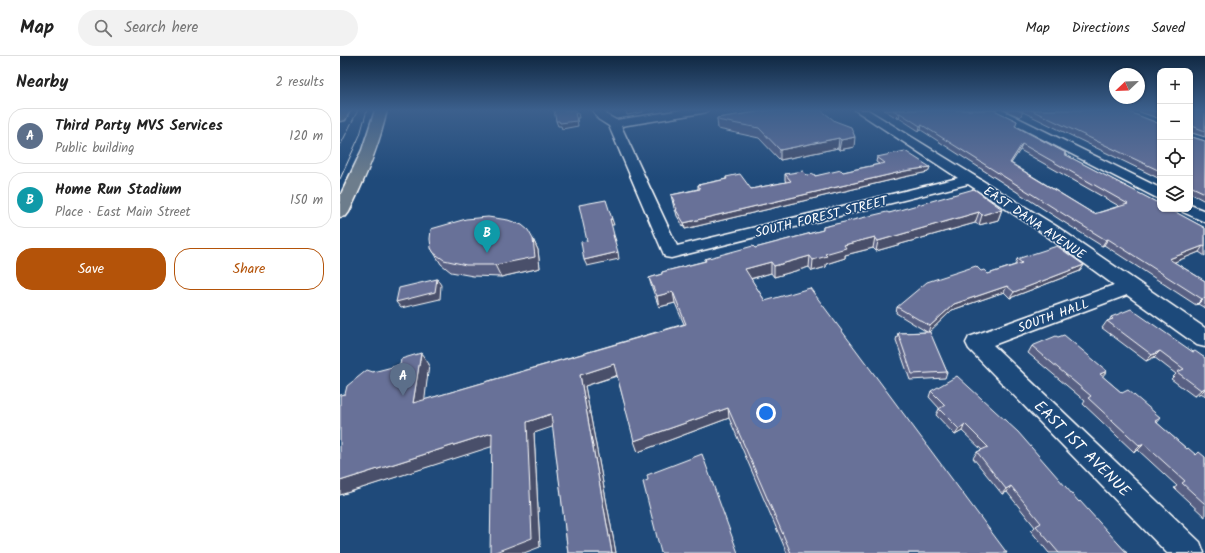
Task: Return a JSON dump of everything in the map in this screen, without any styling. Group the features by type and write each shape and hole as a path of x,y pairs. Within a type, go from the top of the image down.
{"main road":[{"path":"340,212 354,186 374,133"}],"street":[{"name":"SOUTH FOREST STREET","path":"618,133 671,253 971,179"},
{"name":"EAST DANA AVENUE","path":"899,133 1050,230 1205,339"},
{"path":"1040,133 1157,192"},
{"path":"1193,211 1205,217"},
{"name":"SOUTH HALL","path":"977,342 1129,287"},
{"name":"EAST 1ST AVENUE","path":"977,342 1189,553"}],"building":[{"path":"764,133 853,133 855,137 841,140 839,138 780,150"},
{"path":"935,133 1029,133 1066,153 1064,154 1157,202 1157,212 1176,212 1205,228 1205,247 1203,246 1169,259 1205,281 1205,299 1202,299 1108,239 1106,240","holes":["1022,144 1128,204 1094,214 1010,163"]},
{"path":"1080,133 1157,133 1157,170"},
{"path":"1193,137 1205,141 1205,193 1193,187"},
{"path":"905,151 930,167 905,171 684,223 676,210 677,209 671,195 700,189 698,185 727,179 726,177 740,174 751,189 791,181 785,174 803,171 807,175 814,174 815,176 841,170 843,172 885,163 877,157"},
{"path":"974,189 1002,209 982,215 979,212 878,241 875,237 844,245 846,248 825,254 827,256 813,260 810,256 774,266 771,262 745,269 765,301 810,288 1007,553 791,553 728,408 634,441 614,364 580,375 612,553 568,553 551,414 527,422 532,538 493,553 490,553 492,433 340,481 340,395 345,394 347,386 367,370 373,372 400,365 401,359 421,353 413,403 686,324 673,292 657,296 649,278 662,274 662,272 706,261 705,259 753,246 755,248 823,230 823,227 887,212 889,213"},
{"path":"606,200 612,219 610,219 618,252 584,260 581,242 587,241 579,205"},
{"path":"488,217 508,220 522,225 528,230 533,239 535,257 495,265 466,265 444,260 434,253 431,248 431,229 466,219"},
{"path":"1057,246 1084,265 1014,292 1007,286 954,304 930,326 897,307 927,282 976,266 981,271 984,270 988,274 1022,263 1017,259"},
{"path":"437,279 435,292 396,302 399,288"},
{"path":"1131,309 1193,352 1195,351 1205,358 1205,388 1201,390 1177,372 1184,369 1160,351 1152,355 1107,321 1113,319 1111,317"},
{"path":"930,332 947,372 912,374 898,333"},
{"path":"1064,335 1107,371 1100,374 1122,393 1128,390 1161,418 1155,421 1187,449 1188,448 1196,455 1199,452 1205,457 1205,504 1182,483 1185,481 1144,444 1140,446 1088,398 1091,396 1032,346 1056,336 1058,337"},
{"path":"957,376 1018,432 1079,502 1080,501 1127,553 1059,553 1036,526 1041,523 1011,486 1006,489 977,452 988,447 965,424 959,429 939,409 945,405 931,391"},
{"path":"702,454 738,553 661,553 643,482 648,480 647,475"}],"tram line":[{"path":"340,146 346,133"},
{"path":"340,179 361,133"}],"place":[{"name":"Home Run Stadium","path":"487,253"},
{"name":"Third Party MVS Services","path":"403,396"}]}
